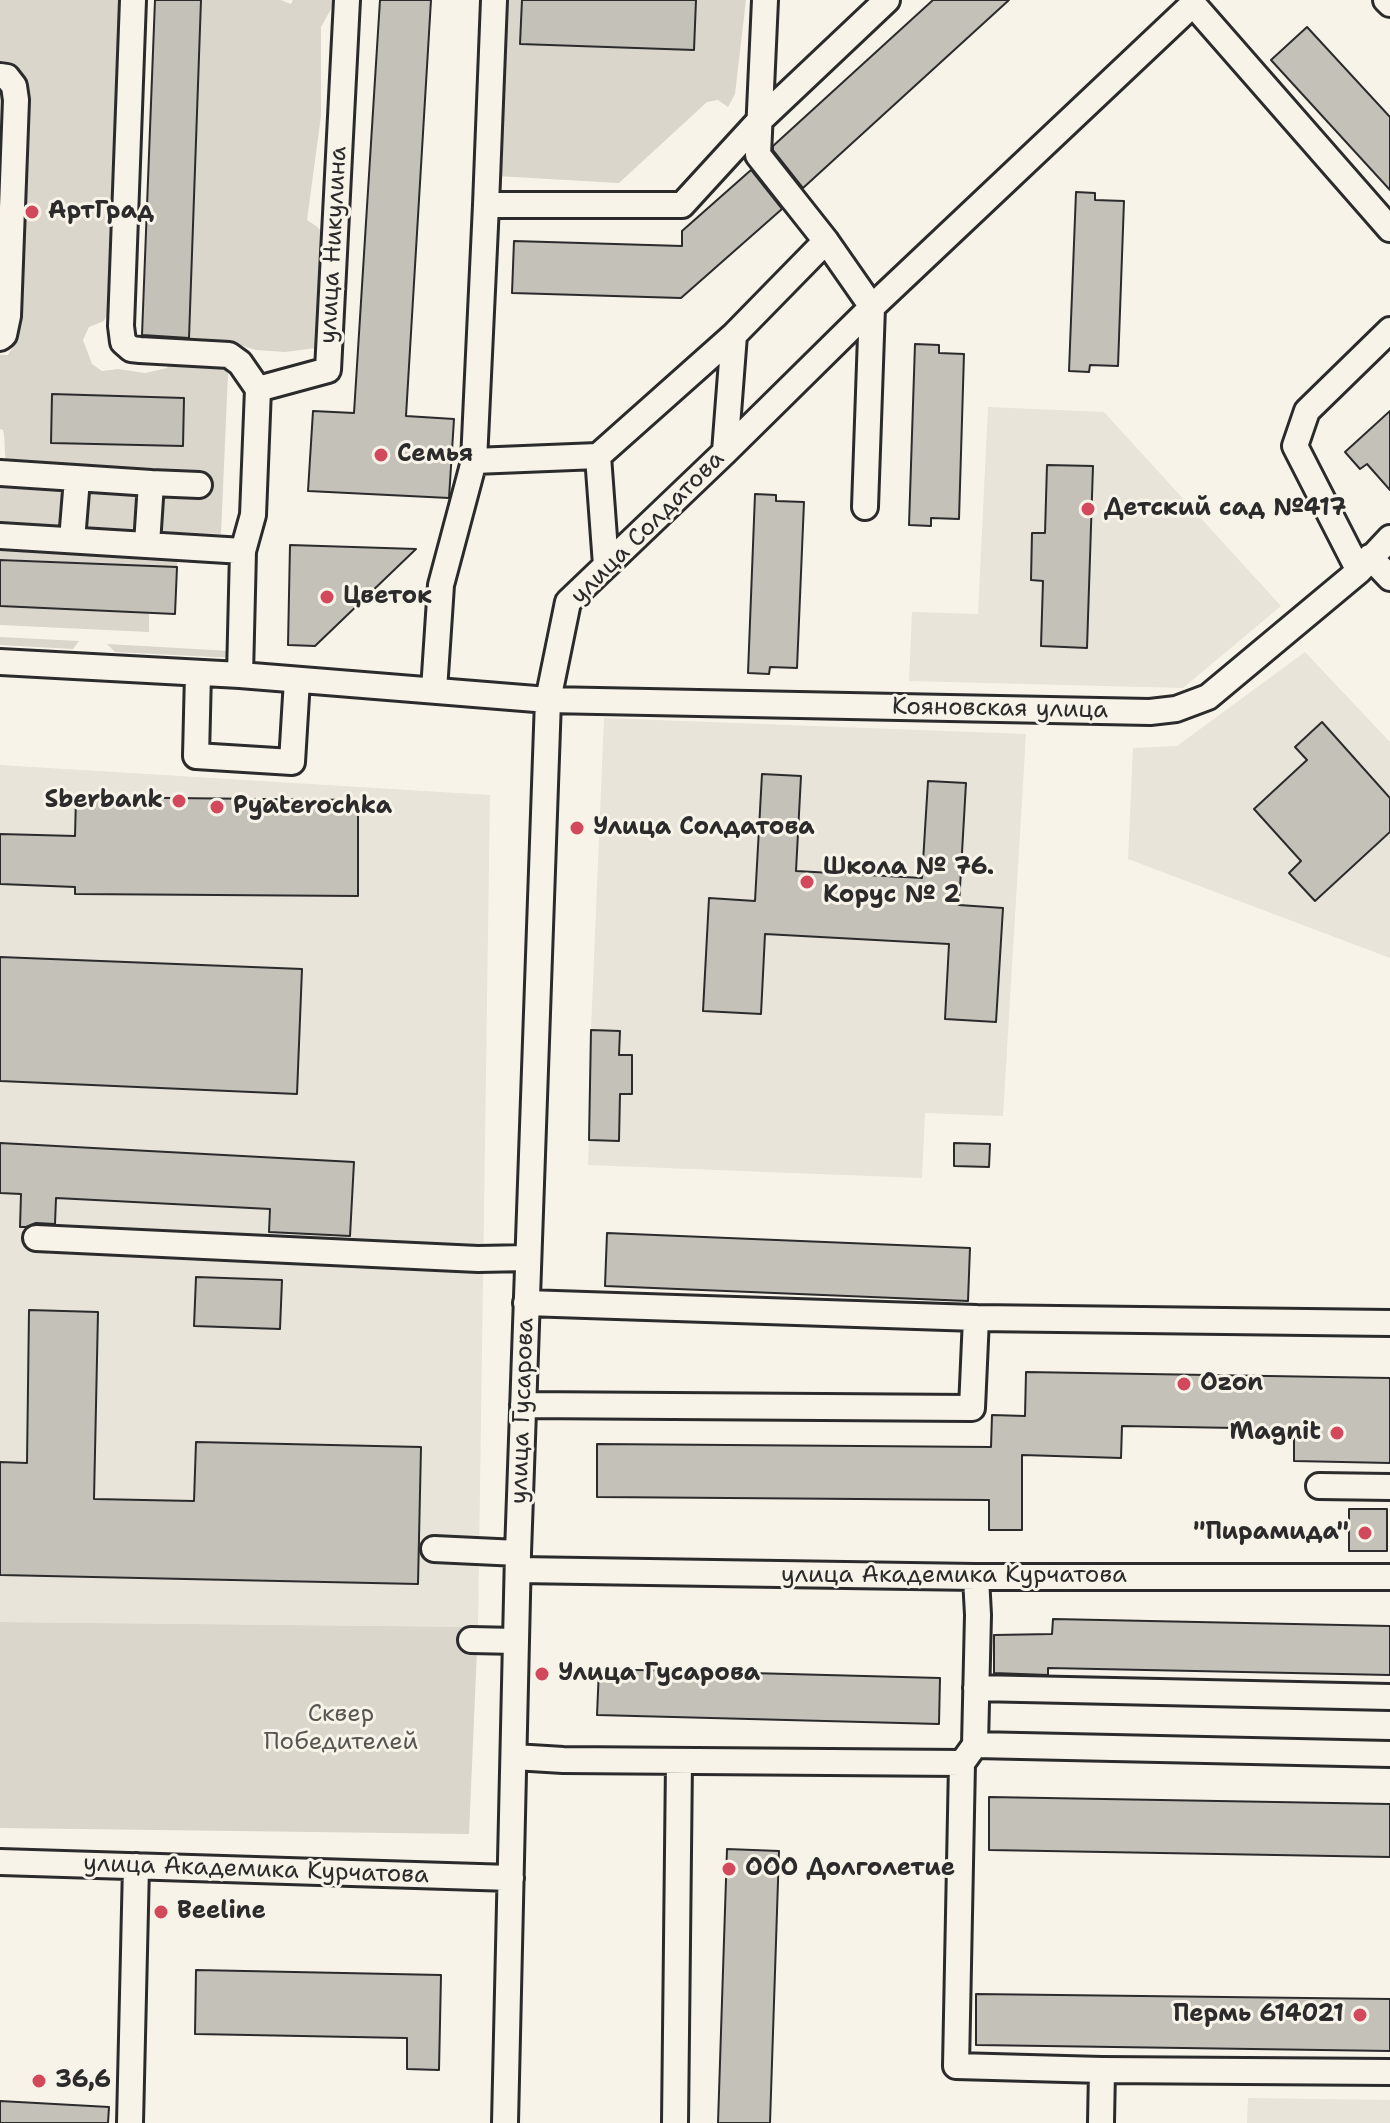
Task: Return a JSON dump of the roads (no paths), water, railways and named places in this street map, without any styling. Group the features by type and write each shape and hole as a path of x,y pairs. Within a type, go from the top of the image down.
{"street":[{"path":"133,0 121,326 123,342 131,349 229,355 240,363 258,389 253,515 243,551 240,675"},
{"name":"улица Никулина","path":"258,389 328,370 347,0"},
{"path":"434,690 441,585 474,461 494,0"},
{"path":"765,0 758,155 826,241 872,307 865,507"},
{"path":"486,205 682,205 759,121 887,0"},
{"name":"улица Солдатова","path":"548,700 568,602 872,307 1193,4 1390,229"},
{"path":"0,76 7,77 14,86 16,100 8,316 4,335 0,338"},
{"path":"474,461 598,456 734,335 826,241"},
{"path":"1390,330 1307,411 1295,446 1364,564 1390,578"},
{"path":"725,452 734,335"},
{"path":"598,456 606,565"},
{"path":"0,473 199,485"},
{"path":"72,540 77,479"},
{"path":"147,544 151,483"},
{"path":"0,536 243,551"},
{"name":"Кояновская улица","path":"548,700 1134,712 1176,709 1208,697 1364,564 1390,538"},
{"path":"0,662 240,675 548,700"},
{"path":"198,673 196,756 292,762 297,680"},
{"name":"улица Гусарова","path":"505,2123 518,1562 548,700"},
{"path":"36,1238 462,1259 528,1258"},
{"path":"526,1303 976,1318 1390,1323"},
{"path":"523,1405 972,1408 976,1318"},
{"path":"1319,1486 1390,1487"},
{"name":"улица Академика Курчатова","path":"434,1549 518,1562 976,1577 1390,1577"},
{"path":"976,1577 976,1688 968,1754 956,2066 1390,2072"},
{"path":"471,1640 516,1641"},
{"path":"976,1688 1390,1697"},
{"path":"514,1757 679,1761 968,1754 1390,1754"},
{"path":"675,2123 679,1761"},
{"name":"улица Академика Курчатова","path":"0,1862 511,1878"},
{"path":"130,2123 136,1866"},
{"path":"1101,2123 1102,2070"}],"place":[{"name":"АртГрад","path":"32,212"},
{"name":"Семья","path":"381,455"},
{"name":"Детский сад №417","path":"1088,509"},
{"name":"Цветок","path":"327,597"},
{"name":"Sberbank","path":"179,801"},
{"name":"Pyaterochka","path":"217,807"},
{"name":"Улица Солдатова","path":"577,828"},
{"name":"Школа № 76. Корус № 2","path":"807,882"},
{"name":"Ozon","path":"1184,1384"},
{"name":"Magnit","path":"1337,1433"},
{"name":"\"Пирамида\"","path":"1365,1533"},
{"name":"Улица Гусарова","path":"542,1674"},
{"name":"ООО Долголетие","path":"729,1869"},
{"name":"Beeline","path":"161,1912"},
{"name":"Пермь 614021","path":"1360,2015"},
{"name":"36,6","path":"39,2081"}],"park label":[{"name":"Сквер Победителей","path":"341,1729"}]}
